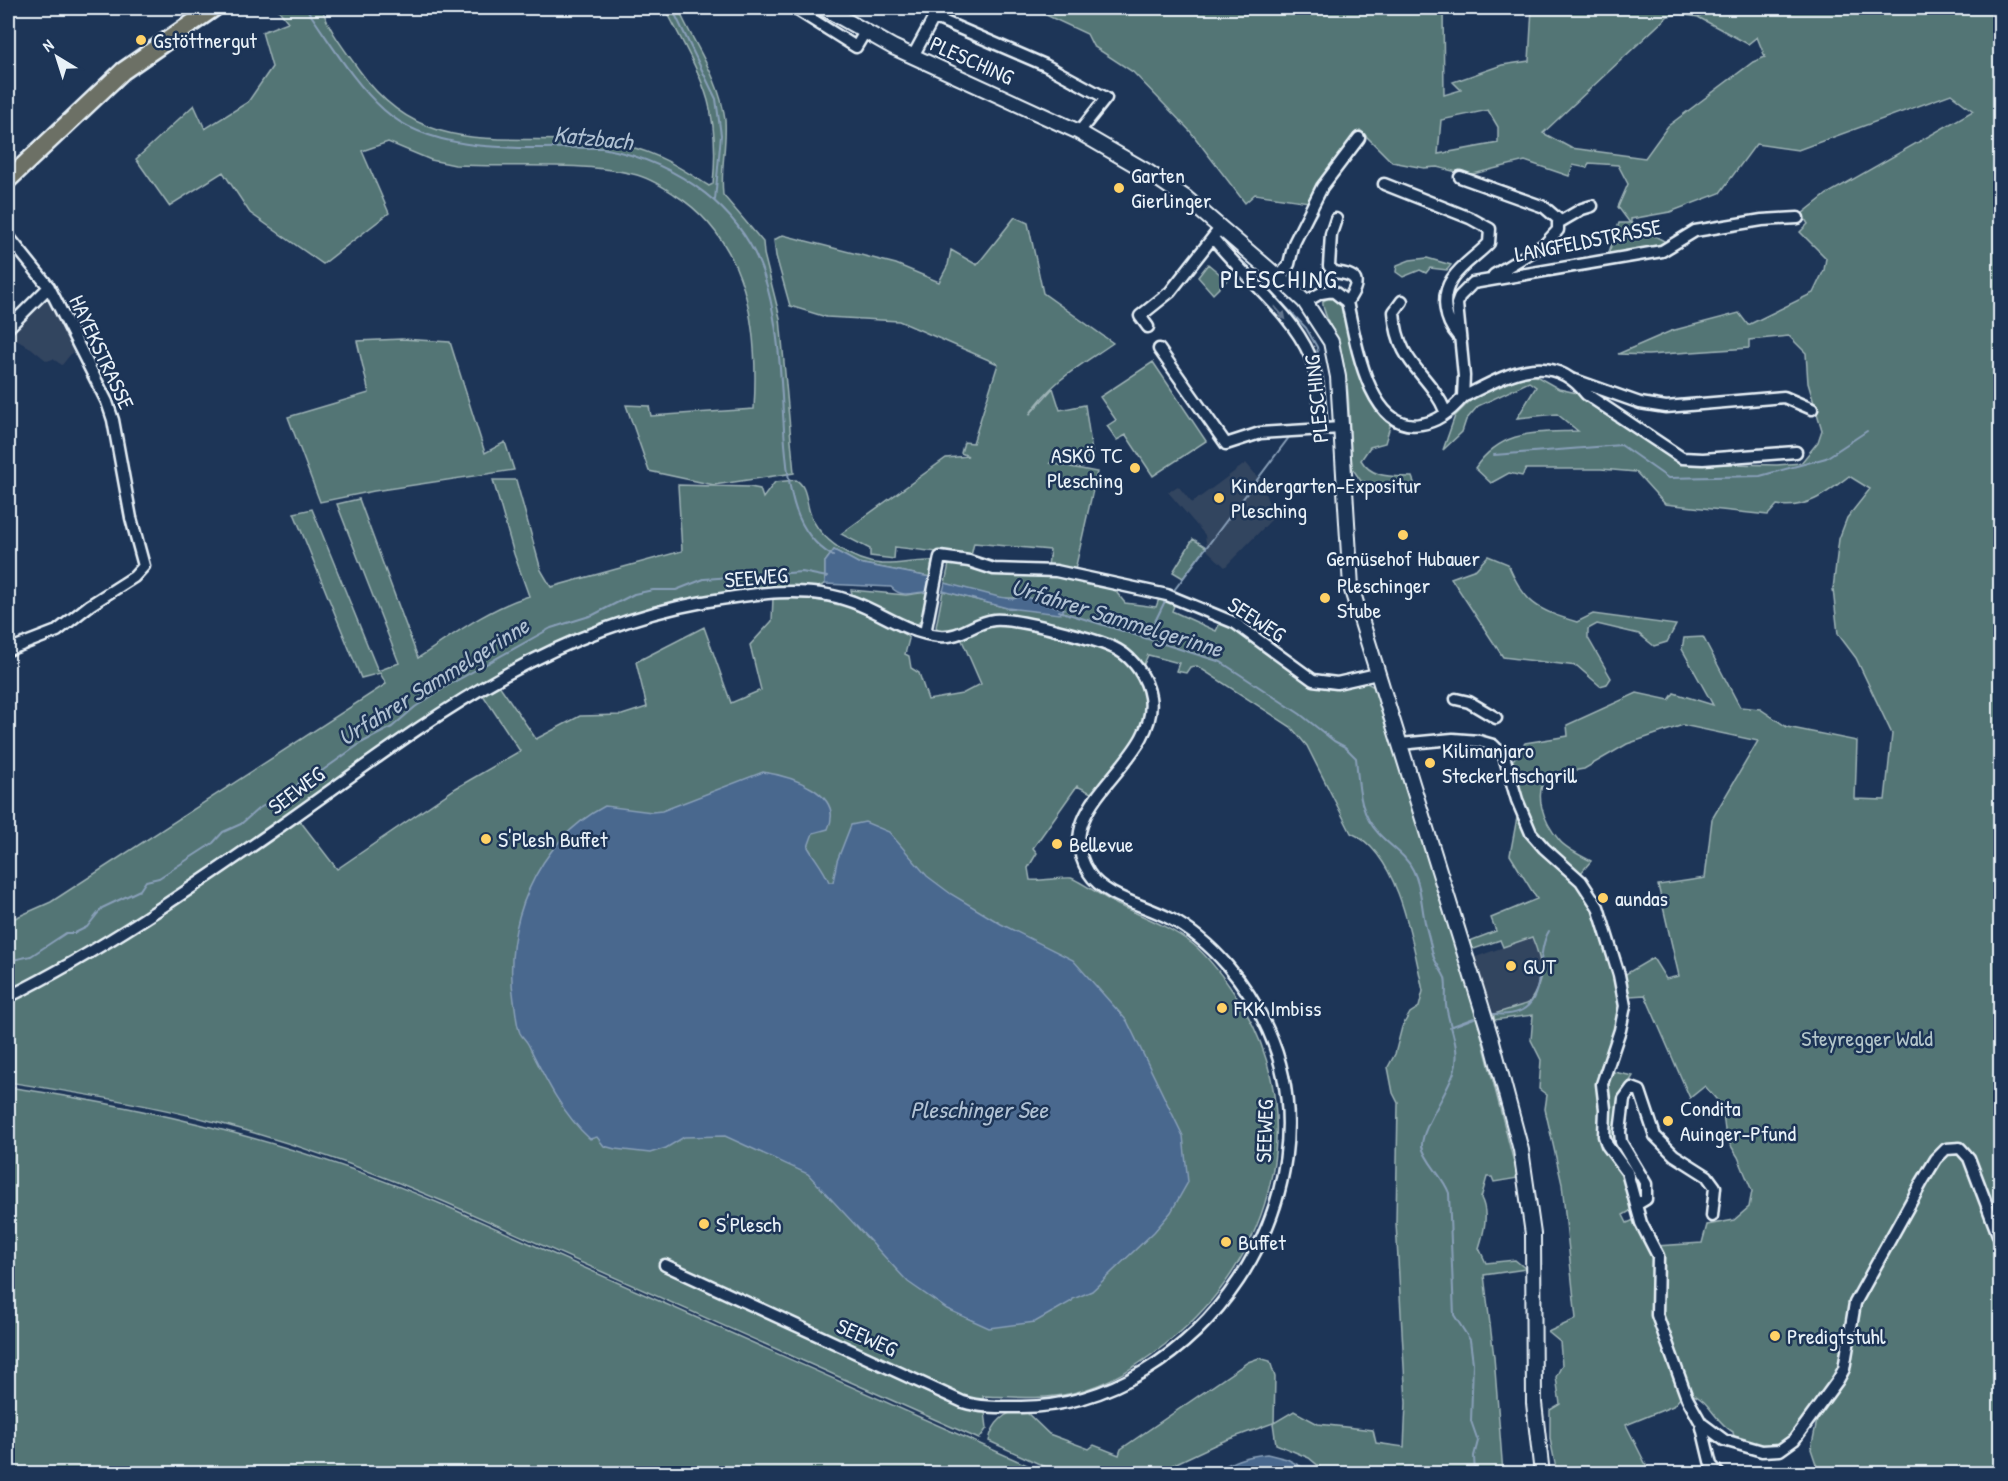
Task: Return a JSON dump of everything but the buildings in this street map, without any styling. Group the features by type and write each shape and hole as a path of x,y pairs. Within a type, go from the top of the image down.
{"main road":[{"path":"8,180 123,71 214,8"},
{"name":"PLESCHING","path":"824,8 893,47 1079,132 1156,177 1217,233 1279,278 1305,302 1324,328 1333,350 1338,377 1349,575 1377,674 1492,1041 1521,1150 1533,1234 1534,1404 1542,1473"}],"street":[{"path":"794,8 856,46 865,32"},
{"name":"PLESCHING","path":"913,56 932,21 938,18 1045,65 1106,98 1079,132"},
{"path":"1279,278 1289,264 1294,243 1322,187 1359,138"},
{"name":"LANGFELDSTRASSE","path":"1461,177 1544,207 1552,211 1558,223 1558,230 1545,244 1489,278"},
{"name":"LANGFELDSTRASSE","path":"1384,184 1470,218 1490,229 1489,243 1452,280 1447,294 1448,325 1458,336"},
{"path":"1558,223 1582,209 1593,206"},
{"name":"LANGFELDSTRASSE","path":"1463,397 1464,376 1458,336 1457,304 1460,296 1473,283 1489,278 1662,251 1695,231 1762,220 1798,218"},
{"path":"1336,219 1331,234 1329,266 1334,272 1351,274 1355,279 1356,286 1347,302"},
{"path":"1148,327 1140,316 1170,292 1217,233 1283,315 1310,356 1316,378 1322,429"},
{"name":"HAYEKSTRASSE","path":"8,650 57,631 144,568 127,500 111,412 49,286 10,242"},
{"path":"8,328 49,286"},
{"path":"1305,302 1322,293 1333,291 1347,302 1362,365 1383,410 1399,422 1418,425 1431,422 1446,413 1463,397 1508,375 1541,368 1650,405 1666,407 1784,397 1812,409"},
{"path":"1402,302 1394,312 1401,347 1408,361 1441,400 1446,413"},
{"path":"1159,349 1226,444 1260,433 1341,428"},
{"path":"1575,380 1586,394 1682,458 1703,459 1796,452"},
{"name":"SEEWEG","path":"925,633 940,557 969,561 994,569 1056,571 1167,595 1235,623 1301,674 1325,683 1344,682 1377,674"},
{"name":"SEEWEG","path":"8,997 183,891 501,675 565,644 613,625 699,603 797,593 841,598 912,632 952,637 985,621 1012,620 1116,649 1130,659 1145,681 1151,713 1145,732 1088,810 1081,829 1082,854 1089,873 1102,886 1167,916 1212,948 1235,977 1267,1027 1284,1084 1287,1117 1280,1188 1269,1224 1251,1262 1231,1293 1182,1343 1142,1372 1102,1393 1080,1401 1041,1407 980,1407 963,1402 665,1266"},
{"path":"1456,699 1469,702 1496,718"},
{"path":"1400,744 1453,739 1493,745 1504,756 1531,833 1544,848 1581,880 1596,903 1625,1006 1620,1030 1602,1083 1605,1142 1627,1172 1636,1205 1660,1266 1657,1315 1687,1398 1701,1423 1711,1465 1719,1473"},
{"path":"1636,1205 1646,1199 1646,1184 1621,1142 1620,1132 1624,1099 1632,1088 1640,1091 1655,1136 1674,1155 1707,1176 1715,1187 1712,1216"},
{"path":"1701,1423 1724,1440 1762,1451 1780,1450 1794,1440 1844,1369 1855,1303 1922,1182 1936,1159 1946,1149 1960,1148 1969,1158 2001,1240"}],"shaded area":[{"path":"51,294 78,345 62,365 53,359 47,361 31,348 8,336 44,295"},
{"path":"1246,463 1260,480 1274,517 1225,567 1207,550 1205,535 1168,492 1178,486 1192,503"},
{"path":"1532,937 1542,960 1541,975 1535,992 1526,1006 1494,1014 1473,958"}],"green space":[{"path":"277,8 322,8 333,32 359,70 387,101 417,122 448,133 482,138 589,141 627,146 659,157 709,186 713,184 715,156 711,111 698,72 665,8 678,8 712,76 722,105 725,120 723,195 763,242 780,318 794,473 714,485 649,471 626,405 649,406 651,416 754,409 754,348 744,289 733,261 718,236 699,213 660,185 639,175 589,168 455,165 431,160 388,142 362,151 389,213 323,264 250,213 223,172 169,206 136,159 194,105 205,129 248,102 272,67 262,32 288,22"},
{"name":"Steyregger Wald","path":"1031,8 1443,8 1444,95 1461,90 1453,82 1502,65 1529,61 1532,8 2000,8 2000,1237 1968,1150 1954,1143 1931,1156 1885,1243 1855,1290 1850,1307 1857,1308 1936,1166 1952,1153 1959,1154 1967,1163 2000,1247 2000,1473 1819,1473 1811,1449 1820,1406 1784,1442 1765,1446 1735,1441 1733,1432 1703,1401 1692,1394 1675,1358 1661,1317 1656,1246 1702,1243 1707,1225 1734,1220 1749,1207 1752,1191 1738,1157 1726,1138 1722,1106 1705,1086 1690,1098 1645,995 1630,996 1624,975 1653,958 1666,979 1679,976 1658,885 1705,878 1712,819 1758,741 1683,725 1627,744 1584,769 1548,775 1541,791 1542,808 1549,825 1562,843 1591,861 1580,874 1542,842 1532,825 1511,763 1525,743 1568,736 1567,725 1637,693 1669,700 1674,693 1713,705 1682,649 1684,638 1703,637 1740,707 1760,709 1787,727 1857,741 1855,799 1885,800 1892,734 1856,658 1838,634 1833,589 1839,539 1847,518 1870,489 1849,476 1816,499 1797,505 1777,505 1768,515 1665,504 1636,472 1601,469 1526,469 1522,476 1509,473 1491,483 1475,468 1485,455 1497,446 1508,440 1534,433 1578,431 1557,414 1517,418 1536,387 1529,382 1478,406 1466,420 1462,432 1443,450 1455,416 1472,399 1531,373 1559,389 1581,394 1599,411 1682,463 1777,465 1801,463 1818,442 1822,430 1808,383 1806,353 1789,336 1749,340 1749,348 1648,355 1618,354 1671,331 1739,313 1748,325 1813,293 1824,270 1826,258 1800,232 1808,224 1802,214 1827,194 1973,111 1951,94 1798,150 1756,144 1720,193 1670,212 1631,219 1631,223 1666,242 1659,246 1611,255 1609,252 1619,223 1630,223 1618,207 1628,184 1618,165 1589,163 1587,168 1573,165 1569,176 1525,161 1469,175 1437,167 1424,168 1392,162 1360,130 1309,202 1255,194 1245,203 1190,131 1133,72 1093,46 1087,34","holes":["1680,14 1698,17 1748,44 1757,37 1765,57 1753,62 1668,126 1645,158 1571,148 1543,133 1668,16","1488,110 1498,127 1498,143 1438,154 1441,120"]},
{"path":"1015,217 1028,223 1043,293 1113,343 1057,383 1029,415 1053,388 1060,410 1085,405 1093,459 1059,457 1050,463 1097,472 1075,570 1048,566 1050,550 974,543 971,556 895,547 894,559 870,556 870,549 841,534 946,458 968,456 961,453 964,442 973,443 998,364 899,321 826,317 790,306 776,256 774,240 783,235 896,264 939,282 948,265 951,250 977,265"},
{"path":"1427,258 1451,265 1447,270 1430,268 1426,273 1420,270 1403,277 1396,272 1397,265 1410,260"},
{"path":"1208,264 1227,280 1213,294 1198,277"},
{"path":"1332,296 1340,300 1346,311 1377,408 1391,423 1385,443 1370,447 1361,460 1371,471 1377,473 1412,477 1415,485 1373,484 1361,481 1352,468 1344,366 1323,306 1323,301"},
{"path":"402,339 450,342 485,453 505,442 514,470 374,491 320,502 288,417 369,393 357,341"},
{"path":"1153,362 1206,441 1153,476 1126,435 1117,440 1107,426 1116,420 1100,397"},
{"path":"493,480 516,480 541,570 551,587 682,551 678,485 750,487 760,489 763,498 775,482 796,480 804,490 815,523 821,532 839,548 860,559 882,564 932,561 930,577 858,563 834,550 825,562 825,584 816,588 760,591 561,642 518,663 450,705 174,894 8,993 8,921 51,902 386,684 380,673 361,678 294,513 312,509 378,671 399,663 337,504 359,499 418,658 486,615 529,596 514,554"},
{"path":"1193,539 1206,547 1183,578 1173,572"},
{"path":"1488,556 1508,564 1520,588 1534,603 1563,618 1577,622 1593,614 1676,625 1667,642 1654,646 1639,634 1597,624 1588,629 1588,638 1611,678 1607,684 1600,686 1577,666 1503,657 1451,578 1476,569"},
{"path":"949,564 1016,576 1055,575 1118,588 1117,593 1125,603 1156,607 1159,599 1175,603 1172,611 1216,631 1220,623 1233,628 1308,683 1330,689 1367,683 1376,688 1477,1019 1518,1178 1494,1182 1492,1177 1487,1177 1481,1198 1485,1216 1479,1248 1486,1263 1515,1260 1526,1269 1484,1275 1494,1357 1503,1473 1327,1473 1309,1458 1276,1444 1273,1423 1221,1442 1168,1467 1135,1472 1131,1469 1129,1473 1059,1473 989,1441 993,1429 1001,1419 1011,1412 1024,1410 1049,1434 1089,1449 1094,1445 1119,1455 1121,1449 1248,1362 1259,1358 1270,1361 1275,1377 1274,1423 1294,1411 1318,1424 1373,1430 1376,1443 1404,1447 1406,1403 1396,1223 1398,1103 1393,1093 1388,1067 1395,1054 1402,1027 1410,1013 1419,1007 1423,991 1408,926 1392,879 1381,860 1367,844 1351,833 1307,746 1291,727 1197,666 1190,667 1186,673 1176,671 1179,663 1148,655 1144,664 1128,652 1021,619 940,632 936,627 943,591 1007,608 1023,596 995,597 945,583"},
{"path":"851,590 906,595 927,592 923,618 915,627 895,620 852,594"},
{"path":"773,598 810,599 843,606 874,618 907,636 909,639 905,654 909,656 911,668 919,673 928,700 962,694 981,684 961,638 992,624 1018,626 1104,650 1128,665 1139,681 1145,703 1145,717 1134,744 1097,793 1093,794 1077,786 1033,848 1037,853 1028,868 1030,880 1071,878 1118,905 1176,933 1194,945 1232,990 1257,1033 1271,1078 1276,1125 1273,1171 1261,1216 1241,1259 1213,1298 1179,1333 1130,1369 1088,1389 1073,1393 1028,1398 983,1396 987,1428 979,1439 447,1203 363,1169 306,1149 193,1116 114,1099 8,1082 8,1002 297,817 337,869 456,788 520,751 481,692 497,682 536,739 580,716 622,715 647,707 636,662 704,627 731,703 761,690 750,645 772,621"},
{"path":"1518,812 1528,836 1564,870 1592,904 1621,997 1618,1024 1598,1073 1602,1118 1628,1185 1630,1211 1623,1215 1627,1223 1634,1220 1658,1268 1651,1305 1682,1396 1673,1406 1626,1425 1650,1473 1557,1473 1550,1439 1550,1410 1560,1404 1556,1377 1562,1365 1560,1342 1548,1332 1576,1319 1562,1184 1545,1109 1547,1095 1539,1089 1541,1060 1531,1040 1533,1015 1494,1020 1494,1014 1529,1003 1540,978 1539,955 1532,937 1503,947 1500,940 1474,949 1467,942 1496,931 1491,918 1537,899 1510,855"},
{"path":"1609,1071 1633,1076 1622,1094 1617,1123 1645,1193 1640,1198 1609,1142"},
{"path":"8,1087 121,1106 232,1132 395,1185 1045,1473 8,1473"}],"water":[{"path":"834,550 858,563 930,577 927,592 904,594 891,587 825,584 825,562"},
{"path":"945,583 999,597 1013,599 1023,596 1064,609 1060,614 1007,608 943,591"},
{"name":"Pleschinger See","path":"763,772 800,782 812,788 829,805 831,816 828,829 813,833 808,847 829,882 833,882 837,861 851,825 865,822 889,832 927,876 951,894 1001,924 1073,960 1127,1021 1183,1136 1188,1182 1171,1212 1154,1232 1092,1291 1073,1299 1035,1322 989,1328 947,1309 908,1282 808,1174 725,1136 684,1137 666,1148 650,1153 604,1146 597,1137 590,1139 580,1129 555,1095 519,1029 512,973 513,944 519,916 529,889 543,864 560,841 581,822 605,806 652,812 662,811"},
{"path":"1267,1454 1287,1459 1313,1473 1214,1473 1239,1460"}],"waterway":[{"name":"Katzbach","path":"306,8 362,87 384,110 406,125 431,136 458,143 517,148 602,148 630,155 682,178 705,193 726,212 743,234 757,259 772,305 780,365 787,460 795,507 809,534 819,546 833,556"},
{"path":"672,8 716,99 721,135 715,200"},
{"path":"1306,230 1317,213 1319,203"},
{"path":"1245,264 1306,328 1317,347 1327,412"},
{"path":"1494,455 1621,445 1668,478 1760,476 1826,458 1867,431"},
{"path":"1172,593 1290,436"},
{"name":"Urfahrer Sammelgerinne","path":"8,961 31,956 66,933 75,933 87,927 102,908 140,890 146,881 159,878 213,843 223,832 241,824 258,809 295,788 301,780 319,773 361,743 392,727 415,707 447,686 551,628 593,615 634,594 653,590 676,590 704,579 802,572 827,577"},
{"path":"1148,636 1165,601"},
{"name":"Urfahrer Sammelgerinne","path":"1059,611 1221,662 1300,714 1345,747 1356,758 1359,789 1367,817 1372,826 1402,855 1413,870 1434,958 1445,978 1446,1005 1457,1055 1454,1072 1430,1120 1422,1146 1426,1157 1443,1180 1449,1193 1454,1315 1470,1340 1473,1363 1471,1421 1478,1441 1474,1456 1475,1474"},
{"path":"1494,1014 1513,1013 1526,1008 1533,998 1538,986 1541,957 1549,931"},
{"path":"1450,1027 1474,1018"}],"place":[{"name":"Gstöttnergut","path":"141,40"},
{"name":"Garten Gierlinger","path":"1119,188"},
{"name":"ASKÖ TC Plesching","path":"1135,468"},
{"name":"Kindergarten-Expositur Plesching","path":"1219,498"},
{"name":"Gemüsehof Hubauer","path":"1403,535"},
{"name":"Pleschinger Stube","path":"1325,598"},
{"name":"Kilimanjaro Steckerlfischgrill","path":"1430,763"},
{"name":"S'Plesh Buffet","path":"486,839"},
{"name":"Bellevue","path":"1057,844"},
{"name":"aundas","path":"1603,898"},
{"name":"GUT","path":"1511,966"},
{"name":"FKK Imbiss","path":"1222,1008"},
{"name":"Condita Auinger-Pfund","path":"1668,1121"},
{"name":"S'Plesch","path":"704,1224"},
{"name":"Buffet","path":"1226,1242"},
{"name":"Predigtstuhl","path":"1775,1336"}],"district":[{"name":"PLESCHING","path":"1279,278"}]}
